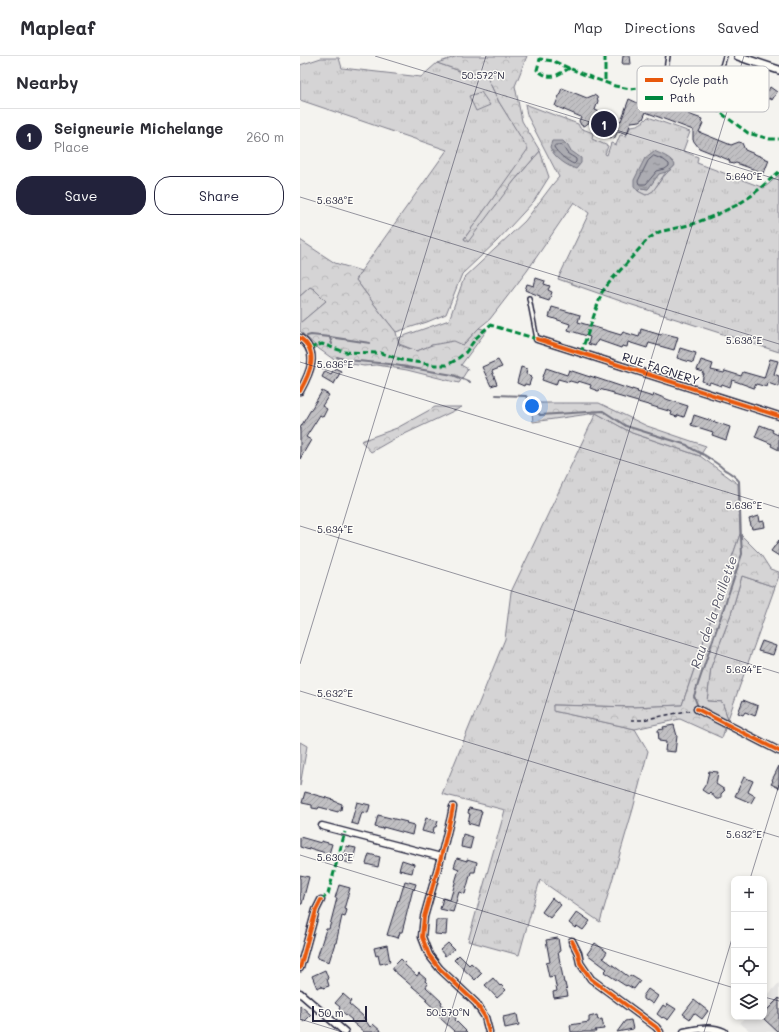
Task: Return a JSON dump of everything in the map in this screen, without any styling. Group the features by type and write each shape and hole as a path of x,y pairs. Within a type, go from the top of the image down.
{"street":[{"path":"738,56 767,66"},
{"path":"769,67 779,70"},
{"path":"300,338 310,348 312,356 310,369 300,391"},
{"name":"RUE FAGNERY","path":"537,339 779,416"},
{"path":"697,709 779,751"},
{"path":"453,807 424,918 422,937 429,956 440,969 476,1003 485,1017 489,1032"},
{"path":"322,826 441,857"},
{"path":"300,968 316,910 322,900"},
{"path":"572,941 578,953 580,963 591,979 660,1032"},
{"path":"300,993 345,1032"},
{"path":"684,1032 709,1028 724,1032"}],"lane":[{"path":"667,66 668,56"},
{"path":"722,66 725,56"},
{"path":"529,298 537,339"}],"path":[{"path":"630,720 642,720 697,709"}],"shaded area":[{"path":"779,983 779,1032 751,1032 740,1023 743,1020 767,1020 767,996"}],"green space":[{"path":"458,56 527,56 515,86 522,121 540,151 514,181 468,242 464,239 528,149 499,102 486,75 463,72 437,63"},
{"path":"321,58 339,58 342,68 421,77 437,63 463,72 486,75 499,102 529,149 464,239 540,151 549,177 534,201 497,241 462,274 446,314 396,332 356,280 447,150 300,100 300,65"},
{"path":"481,92 490,105 476,111 469,96"},
{"path":"525,104 578,124 580,128 593,133 592,139 608,146 605,154 607,155 611,143 616,145 620,135 626,136 631,126 641,123 648,117 690,132 683,151 698,157 697,163 764,188 779,175 779,352 626,303 558,279 589,213 574,202 527,271 490,319 463,345 432,345 417,351 399,344 398,338 449,320 464,278 525,221 559,177 527,115","holes":["666,157 675,165 650,193 646,195 638,191"]},
{"path":"666,172 653,191 646,195 638,191 641,188 648,189 659,173"},
{"path":"300,240 335,263 361,271 356,280 396,332 399,345 417,351 432,345 454,341 463,345 479,328 487,330 461,365 468,369 459,383 407,370 377,365 364,366 339,362 319,349 300,331 300,323 326,301 310,287 300,296"},
{"path":"310,287 326,301 300,323 300,296"},
{"path":"531,403 599,403 647,426 706,446 700,456 632,433 596,413 533,422"},
{"path":"435,407 462,407 392,440 371,452 361,441 397,428"},
{"path":"596,413 632,433 700,456 738,484 740,534 682,705 633,707 553,705 554,711 635,729 648,751 633,809 600,922 540,880 519,955 468,941 505,810 442,794 505,639 511,592"},
{"path":"740,534 761,555 770,569 779,572 779,576 775,587 742,576 731,614 711,667 707,701 722,702 728,719 722,738 680,719 635,729 553,711 553,705 633,707 682,705"},
{"path":"742,576 775,587 728,719 722,702 707,701 711,667 731,614"},
{"path":"300,742 307,746 300,786"}],"water":[{"path":"552,141 563,141 570,150 581,158 581,163 576,169 564,163 554,154 550,147"},
{"path":"654,151 669,158 675,165 670,170 659,174 648,189 641,188 638,191 634,186 634,180 645,158"}],"building":[{"path":"623,56 630,56 631,64 622,64"},
{"path":"770,87 777,92 772,100 769,98"},
{"path":"562,88 587,98 594,95 597,97 598,101 595,110 621,121 629,99 637,103 637,112 646,112 643,119 640,121 631,122 627,134 618,131 614,139 592,129 596,119 583,126 579,121 581,117 555,106"},
{"path":"646,112 689,112 688,114 702,119 701,122 703,123 699,132 731,145 739,142 742,143 745,150 769,160 764,173 736,163 730,163 729,160 699,148 693,140 693,130"},
{"path":"536,278 545,281 544,284 550,286 548,290 552,292 549,301 525,290 527,284 534,286"},
{"path":"552,307 580,315 578,322 621,335 623,332 639,337 641,329 661,335 662,333 678,337 674,350 649,343 647,348 628,342 627,347 622,346 621,348 598,340 595,346 588,344 590,337 568,330 570,324 549,317"},
{"path":"680,348 696,353 693,363 677,358"},
{"path":"770,359 778,361 774,374 779,376 779,387 768,383 767,387 756,384 754,388 732,380 730,387 722,384 721,386 710,382 709,384 702,381 704,374 702,374 703,372 697,370 701,360 713,364 711,370 724,373 725,371 741,376 743,372 764,378"},
{"path":"498,360 502,367 492,371 497,384 491,386 482,367"},
{"path":"521,367 527,369 526,374 532,376 529,385 525,384 524,386 517,383"},
{"path":"335,368 341,371 334,384 322,377 325,371 331,374"},
{"path":"546,368 567,375 569,370 653,397 654,394 688,406 684,417 678,415 677,417 671,415 672,412 614,395 614,393 599,389 598,391 590,388 591,385 578,381 577,383 558,379 556,385 542,380"},
{"path":"322,391 329,395 322,406 327,409 323,417 320,415 306,437 311,440 300,459 300,428"},
{"path":"694,415 730,427 726,440 712,435 713,432 691,425"},
{"path":"760,425 773,430 772,432 778,435 779,432 779,450 771,446 772,444 755,437"},
{"path":"759,516 760,522 764,521 765,527 752,529 749,519"},
{"path":"779,540 779,556 771,551"},
{"path":"762,641 776,646 773,655 758,651"},
{"path":"743,700 758,706 755,716 745,712 743,715 738,713"},
{"path":"674,725 677,736 675,752 665,751 666,742 659,741 658,730 664,729 663,727"},
{"path":"779,766 779,788 771,784"},
{"path":"709,771 718,772 716,784 725,790 719,799 716,799 710,792 708,794 702,790 706,784"},
{"path":"744,777 753,781 748,792 755,796 751,803 735,796"},
{"path":"305,792 334,800 342,804 341,810 338,812 319,807 318,809 312,808 312,805 302,803"},
{"path":"357,802 370,805 368,813 362,812 358,825 351,823"},
{"path":"469,808 482,811 478,826 468,823 470,814 468,813"},
{"path":"378,815 414,825 412,835 383,827 383,829 375,827"},
{"path":"426,818 438,821 436,827 434,827 433,834 422,831"},
{"path":"463,834 473,837 470,849 461,847"},
{"path":"300,837 321,843 321,841 332,844 329,854 300,847"},
{"path":"346,846 356,848 352,864 343,861"},
{"path":"369,854 380,857 378,867 366,864"},
{"path":"457,858 477,862 475,872 471,872 465,894 459,892 453,912 440,909 443,898 450,900 459,869 454,867"},
{"path":"402,860 414,864 412,873 399,870"},
{"path":"300,875 309,877 302,904 300,904"},
{"path":"405,881 416,884 414,890 413,889 402,932 400,932 398,938 387,935"},
{"path":"339,885 350,888 344,909 347,910 345,917 342,916 336,943 329,962 317,958 326,929 329,929"},
{"path":"552,898 561,905 550,918 542,912"},
{"path":"577,912 590,921 583,930 577,926 575,928 569,923"},
{"path":"436,920 447,920 446,935 435,934"},
{"path":"558,938 560,951 558,952 568,996 554,998 553,992 557,991 554,976 549,977 546,963 550,962 546,940"},
{"path":"448,943 454,949 445,956 440,950"},
{"path":"595,943 607,952 603,958 629,977 630,975 640,981 634,989 627,985 626,986 604,972 607,969 587,954"},
{"path":"387,945 390,962 380,964 378,955 376,956 374,948"},
{"path":"459,955 469,965 471,963 482,973 475,980 454,960"},
{"path":"401,959 417,976 419,973 426,979 425,981 428,984 426,987 442,1002 441,1004 456,1018 455,1020 467,1032 455,1032 439,1017 441,1015 425,1000 427,999 393,970 393,967"},
{"path":"325,970 329,986 317,988 312,976"},
{"path":"493,978 506,990 497,998 485,985"},
{"path":"648,989 658,996 653,1004 643,999 643,996"},
{"path":"343,994 351,1001 349,1004 362,1015 370,1027 373,1024 382,1032 364,1032 351,1021 352,1020 339,1009 340,1007 335,1003"},
{"path":"779,998 779,1032 765,1020 767,1020 767,1010"},
{"path":"694,1000 708,1011 702,1019 694,1013 690,1019 683,1014"},
{"path":"668,1004 676,1009 668,1020 657,1014 663,1005 666,1007"},
{"path":"300,1005 311,1015 304,1022 300,1019"},
{"path":"517,1014 519,1025 505,1028 503,1017"},
{"path":"597,1015 598,1020 602,1019 604,1029 595,1030 596,1032 571,1032 570,1025 589,1022 589,1017"},
{"path":"631,1020 633,1029 617,1032 625,1021"}],"waterway":[{"name":"Rau de la Paillette","path":"307,336 330,337 370,343"},
{"name":"Rau de la Paillette","path":"330,338 332,344"},
{"name":"Rau de la Paillette","path":"337,357 347,360 389,364 453,375 470,382"},
{"name":"Rau de la Paillette","path":"496,395 526,396 540,415 603,411 626,426 687,445 706,456 739,481 742,554 694,696 698,707"}],"marked path":[{"path":"605,56 605,82"},
{"path":"540,59 553,61 570,68 553,76 546,75 537,70 540,59"},
{"path":"570,68 615,86 630,89 637,88"},
{"path":"720,112 748,133 770,139 779,139"},
{"path":"581,353 602,292 648,239 659,232 693,224 737,205 751,196 779,172"},
{"path":"310,348 322,344 345,352 381,353 402,360 435,365 447,365 466,352 476,338 490,325 537,339"},
{"path":"321,900 328,894 345,832"}],"cycle path":[{"path":"300,338 310,350 311,356 310,370 300,391"},
{"path":"537,339 779,416"},
{"path":"697,709 779,751"},
{"path":"453,807 424,917 422,937 429,955 440,969 476,1003 485,1017 489,1032"},
{"path":"300,968 316,910 321,900"},
{"path":"572,941 578,953 580,963 591,979 656,1027 660,1032"}],"place":[{"name":"Seigneurie Michelange","path":"604,124"}]}
